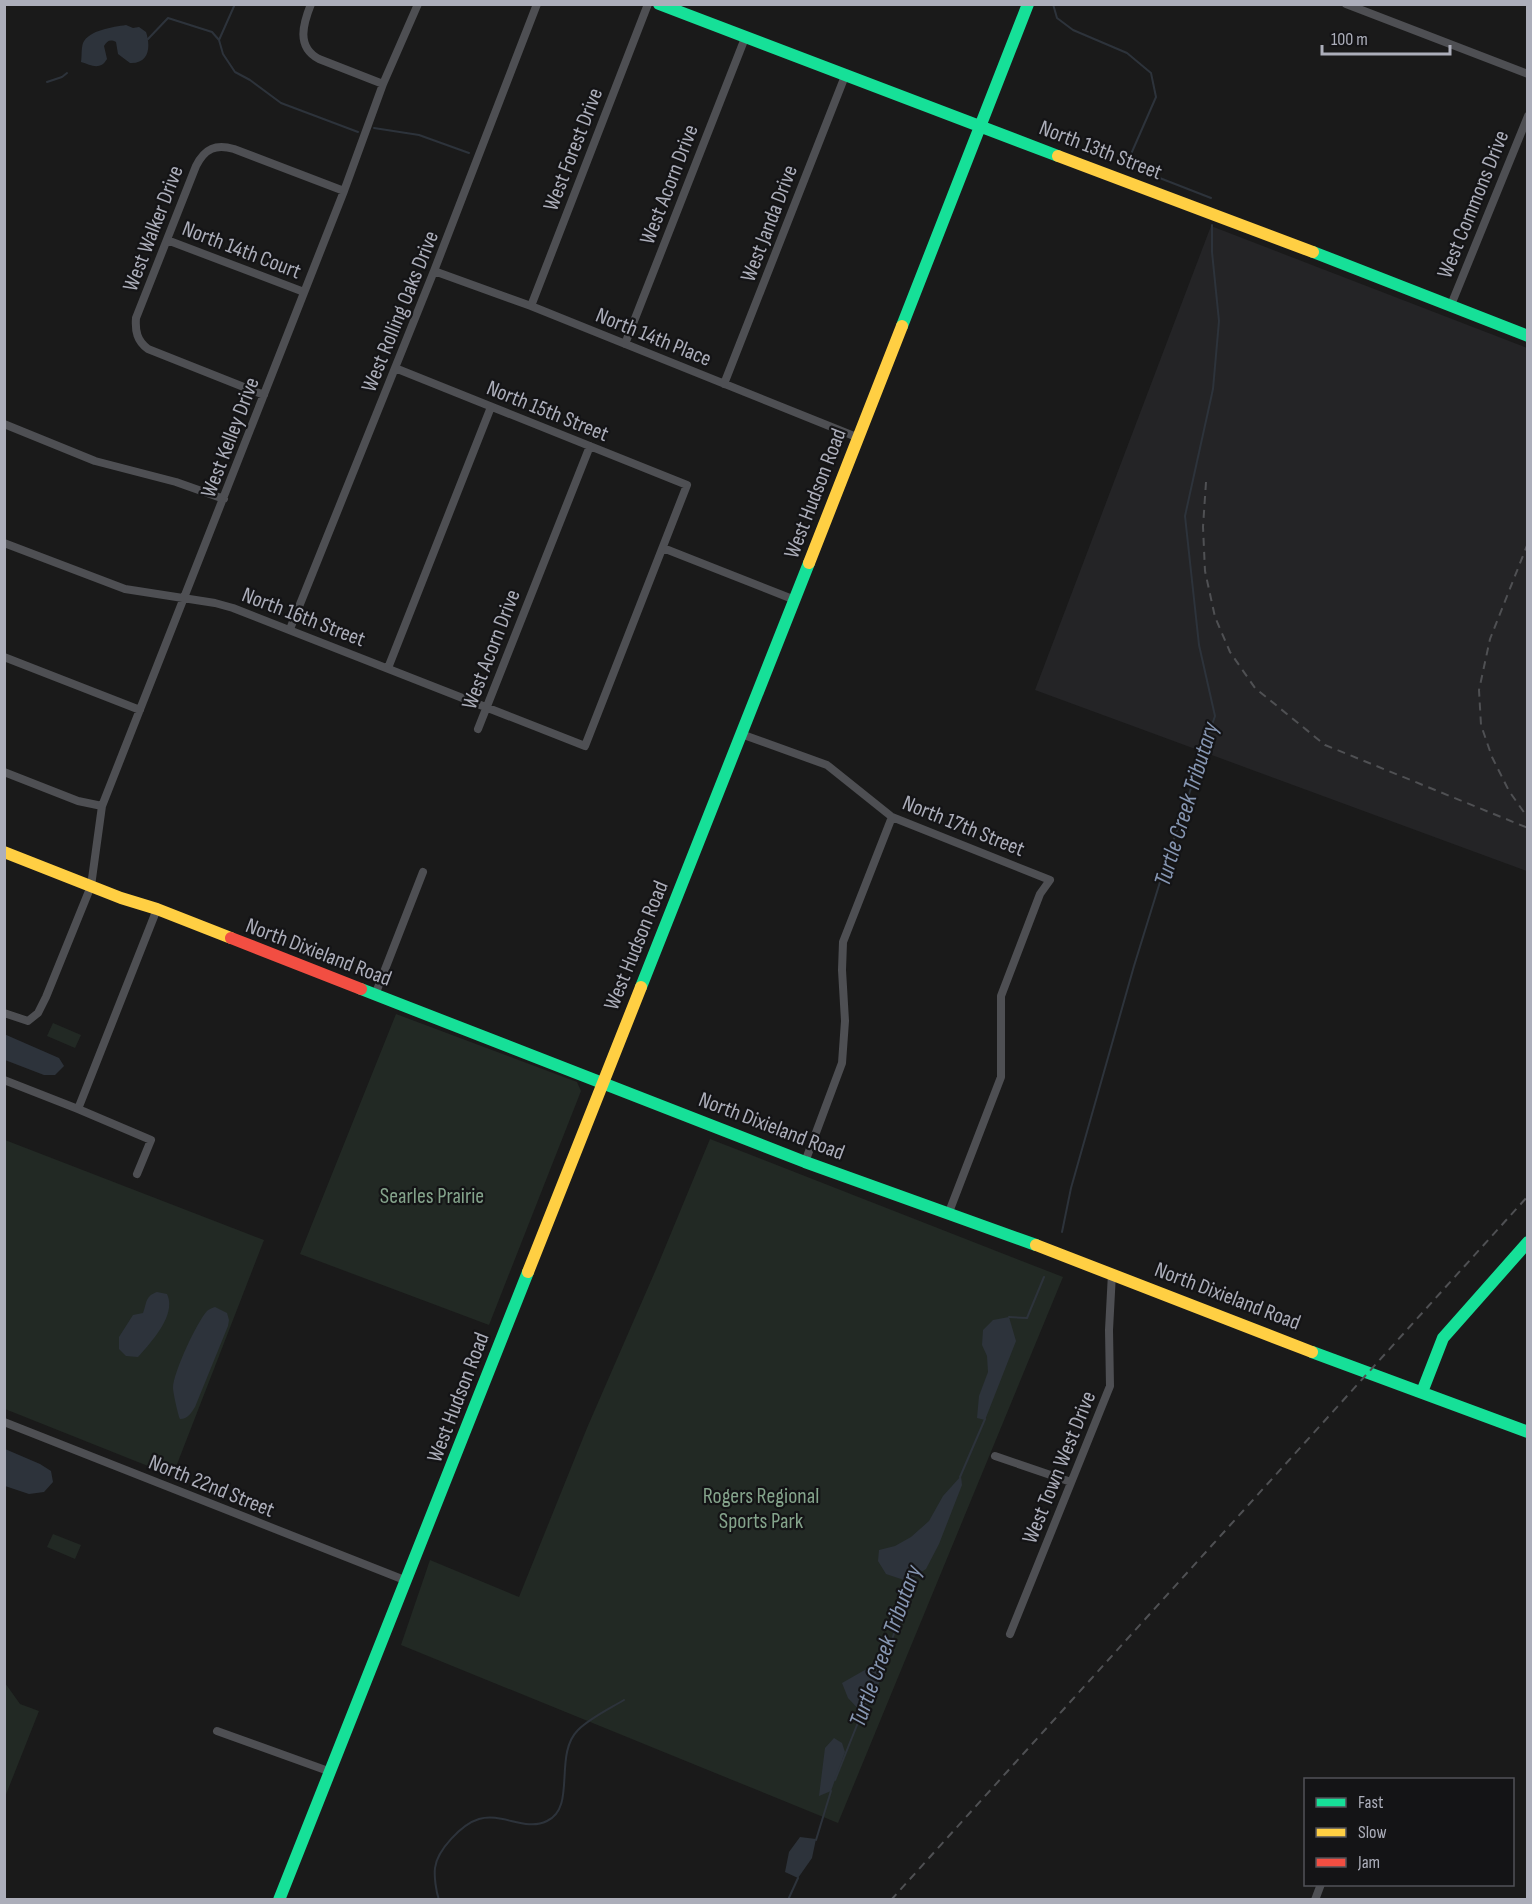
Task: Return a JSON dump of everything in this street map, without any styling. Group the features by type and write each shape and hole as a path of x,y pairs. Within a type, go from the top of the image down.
{"main road":[{"name":"North 13th Street","path":"659,4 1451,305 1527,336"},
{"name":"West Hudson Road","path":"279,1899 795,600 1028,4"},
{"name":"North Dixieland Road","path":"4,852 120,898 157,909 805,1162 949,1212 1527,1432"},
{"path":"1422,1392 1443,1338 1527,1242"}],"street":[{"path":"311,4 303,29 306,44 311,53 319,59 382,84"},
{"name":"West Kelley Drive","path":"4,1013 24,1021 32,1019 38,1013 90,886 102,807 344,191 382,84 418,4"},
{"name":"West Rolling Oaks Drive","path":"290,629 434,271 537,4"},
{"name":"West Forest Drive","path":"531,306 648,4"},
{"path":"1346,4 1527,74"},
{"name":"West Acorn Drive","path":"625,344 745,38"},
{"name":"West Janda Drive","path":"724,384 844,76"},
{"name":"West Commons Drive","path":"1451,305 1527,116"},
{"name":"West Walker Drive","path":"264,395 148,349 141,341 136,329 136,318 196,166 201,157 213,147 224,146 234,149 344,191"},
{"name":"North 14th Court","path":"167,240 304,292"},
{"name":"North 14th Place","path":"434,271 531,306 859,438"},
{"name":"North 15th Street","path":"395,368 687,485 663,548"},
{"path":"388,668 491,407"},
{"path":"4,424 95,461 176,482 224,499"},
{"name":"West Acorn Drive","path":"478,729 590,446"},
{"name":"North 16th Street","path":"4,543 107,584 132,591 224,605 585,746 663,548"},
{"path":"663,548 795,600"},
{"path":"4,657 140,710"},
{"name":"North 17th Street","path":"741,734 827,765 892,817 1050,880 1040,894 1001,996 1001,1077 949,1212"},
{"path":"4,772 78,801 102,807"},
{"path":"805,1162 843,1063 845,1021 843,942 892,817"},
{"path":"375,995 423,872"},
{"path":"78,1108 157,909"},
{"path":"4,1080 78,1108 151,1140 137,1174"},
{"name":"West Town West Drive","path":"1010,1634 1110,1386 1112,1273"},
{"name":"North 22nd Street","path":"4,1422 407,1581"},
{"path":"995,1456 1071,1482"},
{"path":"217,1731 331,1772"}],"shaded area":[{"path":"126,25 133,28 139,27 146,32 148,49 145,58 136,63 130,63 118,54 116,42 110,41 104,46 107,59 104,63 95,66 81,62 83,43 90,35"},
{"path":"1211,226 1527,348 1527,871 1035,690"},
{"path":"4,1034 59,1058 64,1066 55,1075 44,1075 5,1060"},
{"path":"157,1292 167,1294 169,1311 166,1319 156,1336 138,1357 126,1356 119,1349 119,1337 133,1315 143,1313 148,1298"},
{"path":"215,1307 227,1313 228,1326 195,1407 187,1417 180,1419 173,1388 177,1371 197,1326 207,1311"},
{"path":"1009,1317 1016,1341 985,1420 977,1418 979,1396 988,1372 987,1356 982,1345 983,1330 993,1320"},
{"path":"5,1449 51,1471 53,1482 44,1492 29,1494 5,1486"},
{"path":"961,1476 962,1485 939,1544 926,1569 904,1580 886,1574 878,1561 879,1550 895,1546 911,1537 929,1521 943,1496"},
{"path":"888,1652 879,1684 862,1713 848,1698 842,1683 870,1667"},
{"path":"834,1738 842,1743 845,1752 831,1791 819,1796 825,1748"},
{"path":"800,1837 816,1839 812,1858 798,1878 785,1872 789,1852"}],"green space":[{"name":"Searles Prairie","path":"396,1014 577,1082 581,1091 489,1325 300,1254"},
{"path":"53,1023 81,1035 75,1048 47,1036"},
{"name":"Rogers Regional Sports Park","path":"710,1139 1063,1277 838,1823 401,1645 430,1560 519,1597 587,1428"},
{"path":"5,1140 264,1240 174,1472 168,1474 5,1409"},
{"path":"53,1534 81,1545 75,1559 47,1547"},
{"path":"5,1683 20,1704 39,1711 5,1797"}],"waterway":[{"path":"219,40 235,4"},
{"name":"Turtle Creek Tributary","path":"1053,4 1057,18 1073,30 1127,53 1151,73 1156,97 1128,161 1134,168 1211,198"},
{"path":"148,39 168,18 212,32 219,40 223,54 235,72 281,103 358,132"},
{"path":"47,82 67,73"},
{"path":"374,128 419,135 469,153"},
{"name":"Turtle Creek Tributary","path":"1062,1232 1071,1188 1134,966 1215,716 1199,645 1185,516 1213,389 1219,321 1212,252 1212,225"},
{"name":"Turtle Creek Tributary","path":"1009,1317 1027,1318 1044,1277"},
{"name":"Turtle Creek Tributary","path":"960,1477 985,1419"},
{"name":"Turtle Creek Tributary","path":"888,1652 905,1600 904,1580"},
{"path":"439,1900 435,1868 440,1853 451,1839 465,1826 479,1819 496,1818 539,1824 556,1814 561,1804 567,1753 571,1741 578,1730 588,1722 624,1700"},
{"name":"Turtle Creek Tributary","path":"835,1780 863,1710"},
{"name":"Turtle Creek Tributary","path":"816,1840 831,1791"},
{"name":"Turtle Creek Tributary","path":"788,1900 798,1878"}],"railway":[{"path":"1206,482 1203,527 1205,571 1215,617 1230,652 1255,688 1325,745 1528,828"},
{"path":"1528,543 1490,639 1479,690 1481,725 1492,757 1509,791 1528,818"},
{"path":"891,1900 1528,1196"}],"traffic: fast":[{"path":"659,4 1058,156"},
{"path":"902,326 1028,4"},
{"path":"1313,252 1528,336"},
{"path":"641,987 809,563"},
{"path":"361,989 805,1162 1036,1245"},
{"path":"1422,1392 1443,1338 1528,1242"},
{"path":"279,1900 528,1272"},
{"path":"1312,1352 1528,1432"}],"traffic: slow":[{"path":"1058,156 1313,252"},
{"path":"809,563 902,326"},
{"path":"4,852 231,938"},
{"path":"528,1272 641,987"},
{"path":"1036,1245 1312,1352"}],"traffic: jam":[{"path":"231,938 361,989"}]}
